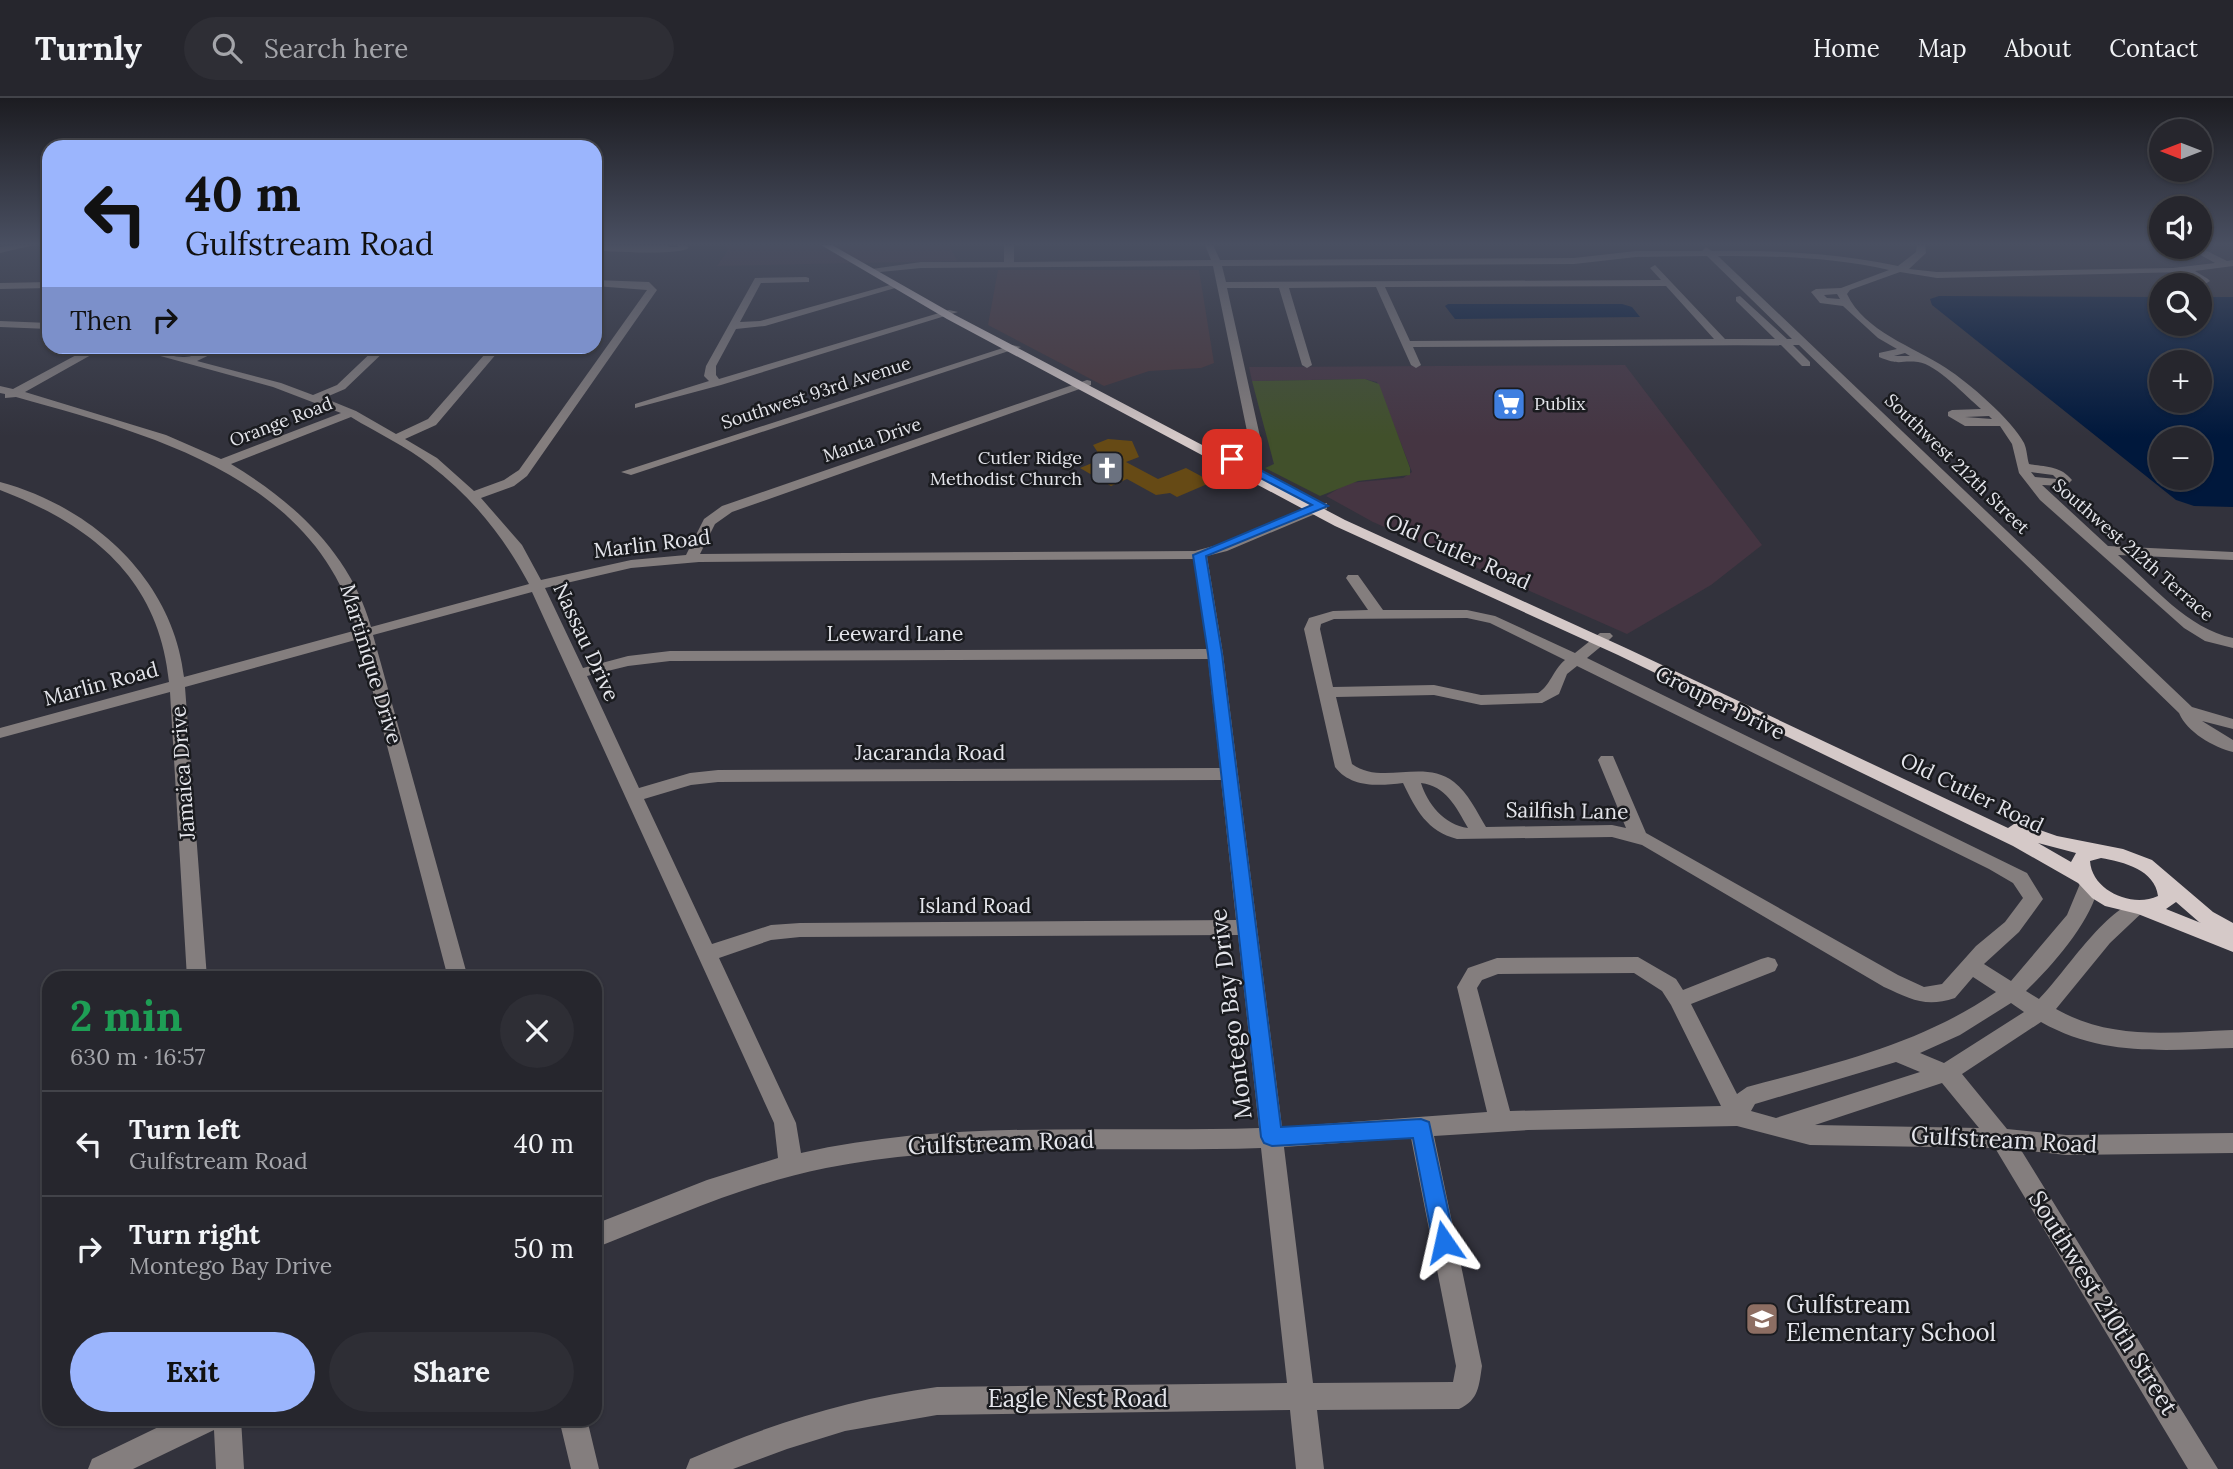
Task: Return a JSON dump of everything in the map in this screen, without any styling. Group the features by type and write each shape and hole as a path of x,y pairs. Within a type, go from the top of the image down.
{"main road":[{"name":"Old Cutler Road","path":"941,309 1318,508 2029,833 2135,859 2163,880"},
{"name":"Old Cutler Road","path":"942,309 949,313"},
{"name":"Old Cutler Road","path":"1603,638 2020,841 2111,899 2141,908"},
{"path":"2086,881 2078,868 2080,859 2088,853 2101,851"},
{"path":"2141,908 2160,906 2168,900 2169,890 2163,880"},
{"path":"2163,880 2206,917 2233,932"},
{"path":"2141,908 2233,944"}],"street":[{"path":"474,496 513,481 527,469 639,309"},
{"path":"717,383 709,372 743,309"},
{"path":"734,326 761,324 815,309"},
{"path":"1226,309 1255,442 1252,449 1228,461"},
{"path":"1290,309 1307,365"},
{"path":"1390,309 1416,365"},
{"path":"1692,309 1723,343"},
{"path":"1753,309 1806,364"},
{"name":"Southwest 212th Street","path":"1768,309 2206,733 2233,747"},
{"name":"Southwest 212th Terrace","path":"1856,309 1882,336 1951,376 1992,412 2004,423 2018,444 2022,467 2030,480 2189,625 2226,642"},
{"path":"639,406 949,313"},
{"path":"0,324 42,326"},
{"path":"1406,344 1803,342"},
{"name":"Southwest 93rd Avenue","path":"627,472 1014,348"},
{"path":"1905,350 1883,355 1894,360 1922,358"},
{"path":"5,394 86,354"},
{"name":"Nassau Drive","path":"160,354 316,398 352,413 433,461 474,496 517,548 635,796 785,1123 791,1165"},
{"path":"187,361 204,354"},
{"path":"316,398 341,387 376,354"},
{"path":"397,438 432,422 491,354"},
{"name":"Manta Drive","path":"691,558 709,522 727,509 1084,384"},
{"name":"Martinique Drive","path":"5,394 163,437 223,463 275,497 318,538 350,586 366,633 456,971"},
{"path":"1992,412 1952,414 1961,421 2004,423"},
{"name":"Orange Road","path":"223,463 352,413"},
{"path":"2022,467 2057,472 2066,480 2061,483 2030,480"},
{"name":"Jamaica Drive","path":"0,486 78,522 130,566 164,621 177,685 197,971"},
{"name":"Marlin Road","path":"0,733 537,586 616,567 691,558 1200,555 1318,508"},
{"path":"2105,550 2233,556"},
{"name":"Montego Bay Drive","path":"1200,555 1215,654 1310,1469"},
{"path":"1353,578 1379,615"},
{"name":"Grouper Drive","path":"1326,692 1312,629 1314,621 1329,616 1475,614 1495,620 1996,864 2026,884 2032,894 2032,904 1972,966"},
{"path":"1481,834 1444,784 1409,779 1366,779 1348,771 1342,762 1326,692 1434,690 1472,700 1538,699 1551,694 1558,674 1603,638"},
{"name":"Leeward Lane","path":"577,674 628,661 670,656 1215,654"},
{"path":"2186,711 2233,724"},
{"path":"1606,760 1638,835"},
{"name":"Jacaranda Road","path":"635,796 690,779 718,776 1229,774"},
{"name":"Sailfish Lane","path":"1409,779 1440,827 1454,834 1612,831 1638,835 1891,981 1929,996 1948,992 1972,966"},
{"path":"1737,1116 1746,1097 1898,1053 1935,1038 2012,991 2073,921 2086,901 2086,881"},
{"path":"1776,1128 1945,1073 2041,1010 2076,974 2115,923 2141,908"},
{"name":"Island Road","path":"706,954 771,933 800,930 1247,927"},
{"path":"1501,1121 1467,987 1475,974 1497,966 1638,965 1669,985 1679,1000 1737,1116"},
{"path":"1679,1000 1768,965"},
{"path":"1972,966 2070,1027 2112,1039 2233,1039"},
{"path":"1898,1053 1945,1073"},
{"name":"Southwest 210th Street","path":"1945,1073 1960,1086 2001,1138 2204,1469"},
{"name":"Gulfstream Road","path":"602,1233 712,1188 791,1165 863,1151 937,1143 1272,1137 1501,1121 1737,1116 1810,1135 2001,1138 2074,1145 2233,1143"},
{"name":"Eagle Nest Road","path":"700,1469 788,1432 868,1411 925,1402 969,1399 1447,1398 1459,1395 1465,1389 1469,1366 1421,1128"},
{"path":"102,1469 191,1426"},
{"path":"227,1426 230,1469"},
{"path":"575,1426 585,1469"}],"shaded area":[{"path":"991,309 1205,309 1214,363 1201,368 1149,371 1104,386 988,325"},
{"path":"1625,365 1762,545 1711,585 1627,634 1373,522 1326,496 1348,483 1403,478 1412,472 1377,382 1365,379 1252,381 1249,367"}],"green space":[{"path":"1365,379 1379,384 1410,468 1410,475 1358,481 1320,496 1265,468 1274,464 1252,381"}],"water":[{"path":"1447,309 1634,309 1640,317 1455,319"},
{"path":"1937,309 2149,309 2149,336 2212,336 2212,309 2233,309 2233,507 2194,506 2176,500 2163,490 2212,490 2212,427 2149,427 2149,478"}],"building":[{"name":"Cutler Ridge Methodist Church","path":"1108,439 1132,441 1139,457 1126,462 1158,479 1186,468 1212,482 1177,497 1170,493 1156,495 1127,479 1111,486 1080,468 1102,459 1093,445"}],"place":[{"name":"Publix","path":"1509,404"},
{"name":"Cutler Ridge Methodist Church","path":"1107,468"},
{"name":"Gulfstream Elementary School","path":"1762,1319"}],"route":[{"path":"1232,459 1322,506 1200,555 1215,654 1272,1137 1421,1128 1444,1242"}]}
